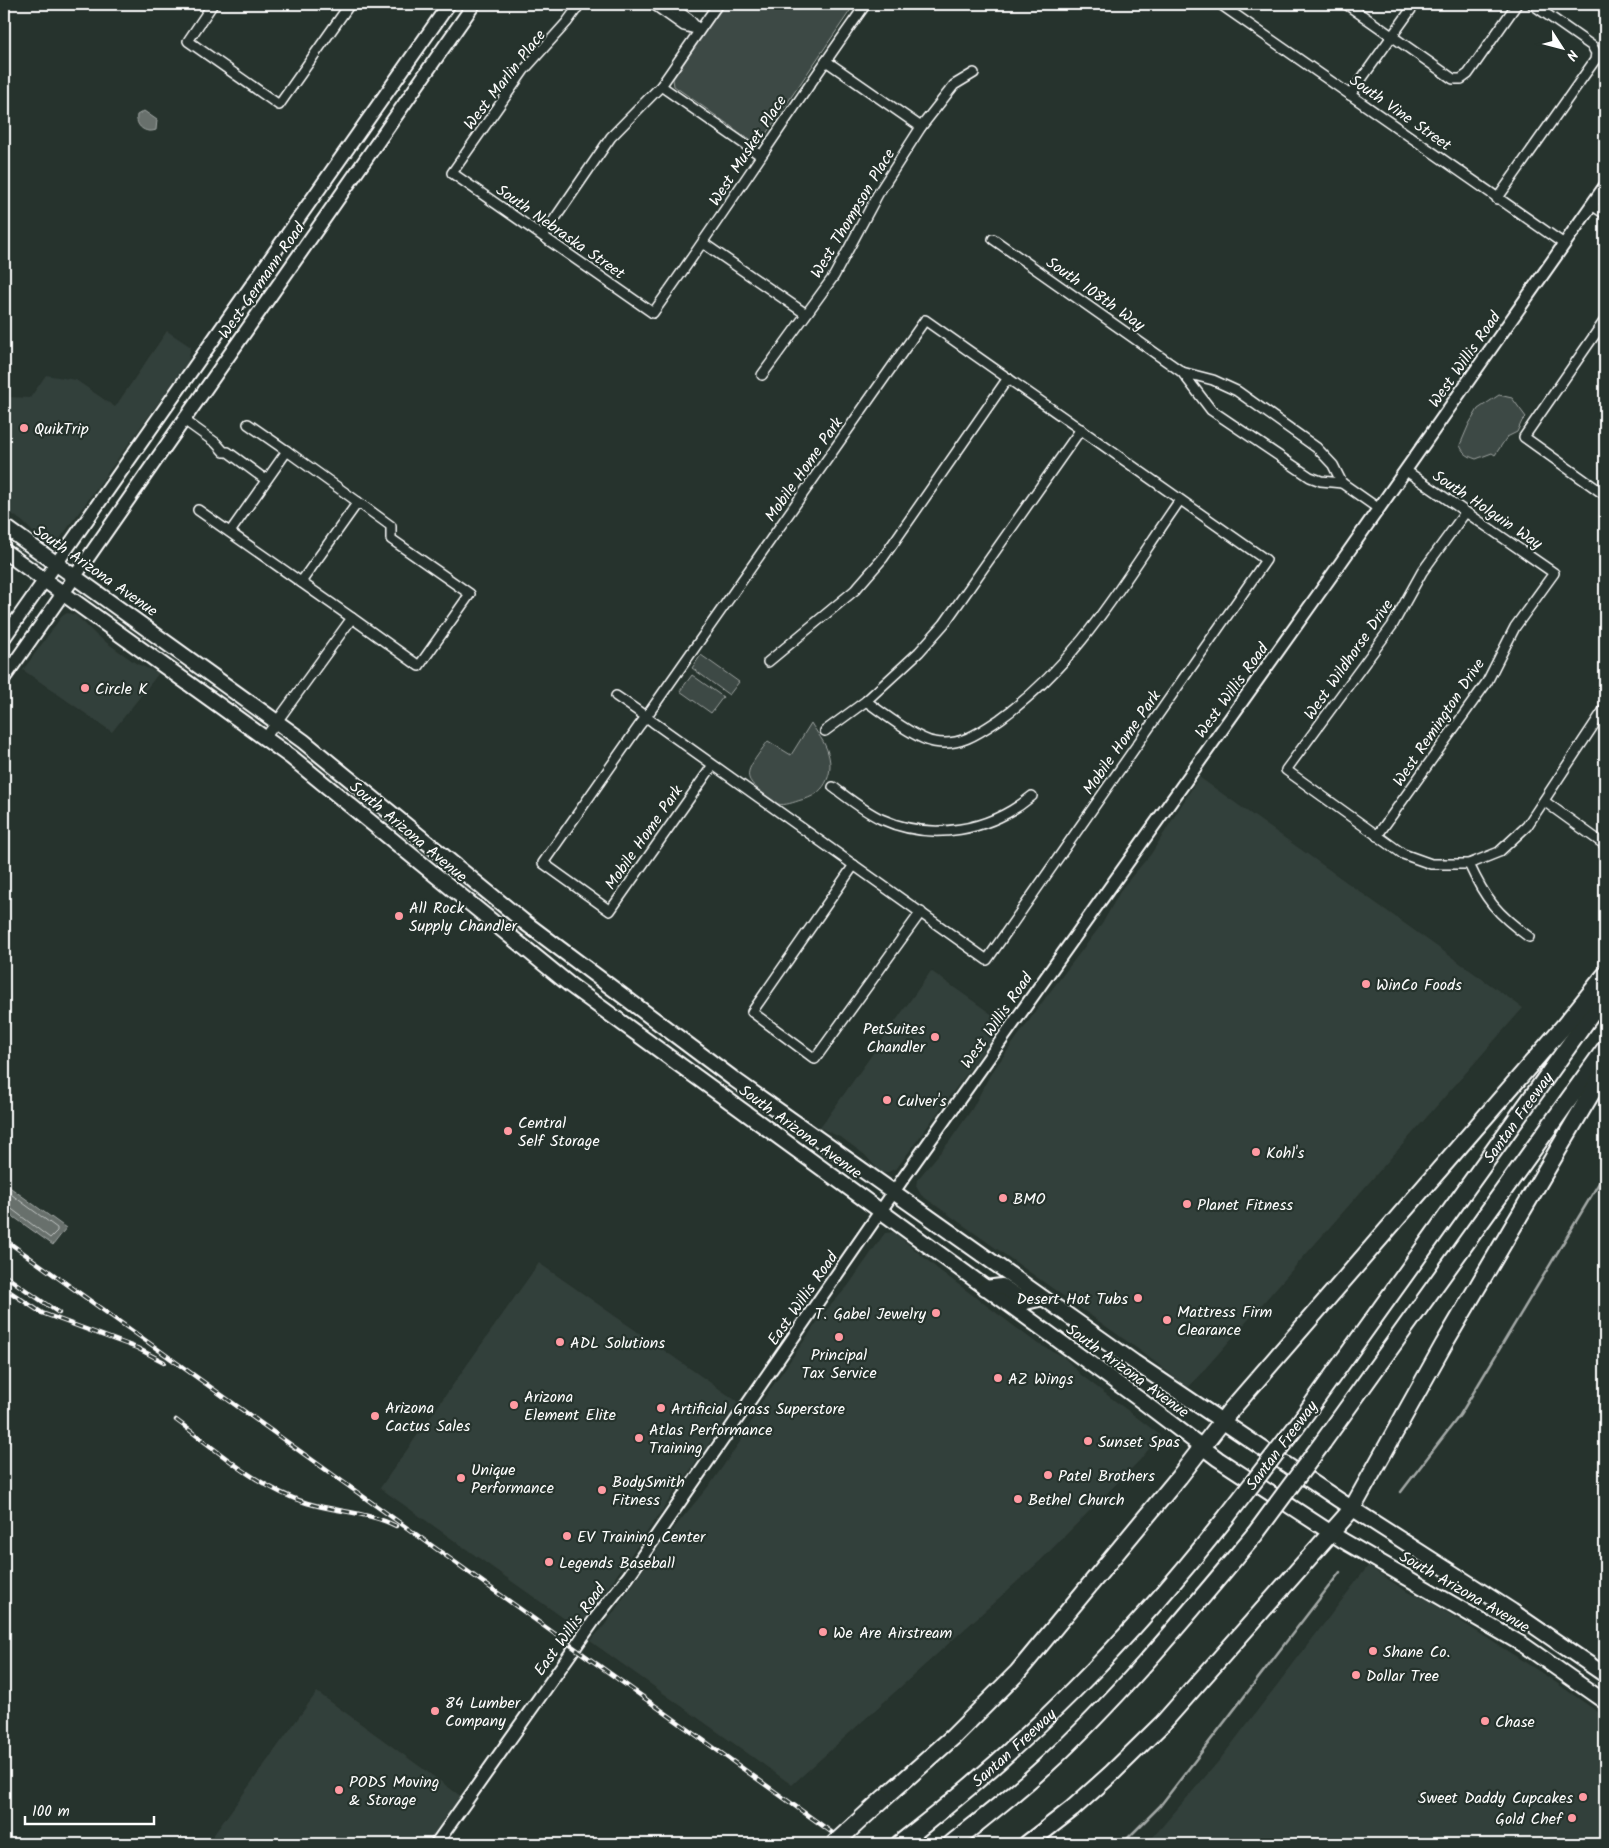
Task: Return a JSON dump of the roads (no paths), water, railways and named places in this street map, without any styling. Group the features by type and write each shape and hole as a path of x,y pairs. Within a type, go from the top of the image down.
{"highway":[{"path":"834,1844 953,1737 1017,1674 1222,1421 1564,1026 1605,975"},
{"name":"Santan Freeway","path":"899,1844 1007,1755 1066,1700 1179,1578 1296,1426 1605,995"},
{"name":"Santan Freeway","path":"951,1844 1044,1767 1100,1711 1184,1619 1255,1534 1605,1049"},
{"path":"1026,1844 1072,1809 1162,1724 1352,1509 1444,1344 1605,1070"}],"main road":[{"name":"West Germann Road","path":"4,638 449,4"},
{"name":"West Germann Road","path":"4,678 474,4"},
{"path":"198,362 215,375"},
{"name":"South Arizona Avenue","path":"4,526 303,741 522,921 641,1011 894,1193 1222,1421 1352,1509 1512,1611 1605,1675"},
{"name":"South Arizona Avenue","path":"4,551 265,738 325,784 570,985 1218,1459 1331,1532 1518,1642 1605,1702"},
{"path":"985,1288 1002,1286 1026,1302 1043,1298"}],"street":[{"path":"213,4 188,41 279,105 350,4"},
{"name":"West Marlin Place","path":"452,173 524,70 567,22 580,4"},
{"path":"653,4 684,26 699,30"},
{"path":"668,4 689,18 699,30"},
{"path":"543,236 611,136 661,86 718,4"},
{"name":"West Musket Place","path":"653,314 703,243 760,155 866,4"},
{"name":"South Vine Street","path":"1220,4 1564,244"},
{"path":"1346,4 1453,79 1460,79 1468,74 1517,4"},
{"path":"1350,95 1415,4"},
{"path":"1497,199 1594,60 1596,53 1592,46 1532,4"},
{"path":"826,61 921,127"},
{"name":"West Thompson Place","path":"762,375 834,276 878,194 921,127 954,85 974,73"},
{"path":"661,86 760,155"},
{"name":"South Nebraska Street","path":"452,173 653,314"},
{"name":"West Willis Road","path":"881,1211 1379,509 1605,186"},
{"path":"1592,205 1605,214"},
{"name":"South 108th Way","path":"993,239 1182,372 1211,410 1278,458 1321,482 1342,483"},
{"path":"703,243 806,314"},
{"name":"Mobile Home Park","path":"616,696 646,717 854,865 987,960 1266,560 925,320 646,717 543,863 610,910 713,765"},
{"path":"1605,320 1524,437 1605,495"},
{"name":"South 108th Way","path":"1182,372 1213,380 1237,391 1317,448 1333,465 1342,483 1379,509"},
{"path":"768,662 855,590 883,558 1008,378"},
{"path":"184,420 216,443 218,447 228,452 266,480"},
{"path":"198,510 419,666 470,594 391,539 391,526 248,424"},
{"path":"825,731 866,701 919,652 944,624 1081,429"},
{"path":"230,532 286,451"},
{"name":"South Holguin Way","path":"1405,470 1465,513 1554,572"},
{"path":"866,701 896,722 932,742 962,742 986,729 1022,704 1066,659 1094,625 1180,500"},
{"path":"301,582 358,502"},
{"name":"West Wildhorse Drive","path":"1376,836 1286,770 1392,626 1422,572 1465,513"},
{"name":"West Remington Drive","path":"1376,836 1487,682 1516,627 1554,572"},
{"path":"265,738 352,618"},
{"path":"1376,836 1403,854 1431,864 1469,864 1499,852 1528,826 1605,708"},
{"path":"833,787 881,819 914,829 941,832 966,830 992,820 1016,809 1032,796"},
{"path":"1544,801 1605,845"},
{"path":"1469,864 1483,894 1506,921 1529,938"},
{"path":"854,865 752,1012 815,1059 920,912"},
{"name":"East Willis Road","path":"436,1844 595,1619 628,1577 881,1211"}],"water":[{"path":"144,111 157,120 156,130 148,131 139,126 137,115"},
{"path":"4,1183 66,1228 53,1245 4,1210"}],"waterway":[{"path":"1401,1492 1460,1415 1605,1173"},
{"path":"1122,1844 1160,1806 1340,1572"}],"railway":[{"path":"4,1239 848,1844"},
{"path":"4,1275 59,1313"},
{"path":"4,1288 42,1313 137,1348 164,1362"},
{"path":"176,1420 238,1467 272,1488 307,1503 363,1515 396,1526"}],"place":[{"name":"QuikTrip","path":"24,428"},
{"name":"Circle K","path":"85,688"},
{"name":"All Rock Supply Chandler","path":"399,916"},
{"name":"WinCo Foods","path":"1366,984"},
{"name":"PetSuites Chandler","path":"935,1037"},
{"name":"Culver's","path":"887,1100"},
{"name":"Central Self Storage","path":"508,1131"},
{"name":"Kohl's","path":"1256,1152"},
{"name":"BMO","path":"1003,1198"},
{"name":"Planet Fitness","path":"1187,1204"},
{"name":"Desert Hot Tubs","path":"1138,1298"},
{"name":"T. Gabel Jewelry","path":"936,1313"},
{"name":"Mattress Firm Clearance","path":"1167,1320"},
{"name":"Principal Tax Service","path":"839,1337"},
{"name":"ADL Solutions","path":"560,1342"},
{"name":"AZ Wings","path":"998,1378"},
{"name":"Arizona Element Elite","path":"514,1405"},
{"name":"Artificial Grass Superstore","path":"661,1408"},
{"name":"Arizona Cactus Sales","path":"375,1416"},
{"name":"Atlas Performance Training","path":"639,1438"},
{"name":"Sunset Spas","path":"1088,1441"},
{"name":"Patel Brothers","path":"1048,1475"},
{"name":"Unique Performance","path":"461,1478"},
{"name":"BodySmith Fitness","path":"602,1490"},
{"name":"Bethel Church","path":"1018,1499"},
{"name":"EV Training Center","path":"567,1536"},
{"name":"Legends Baseball","path":"549,1562"},
{"name":"We Are Airstream","path":"823,1632"},
{"name":"Shane Co.","path":"1373,1651"},
{"name":"Dollar Tree","path":"1356,1675"},
{"name":"84 Lumber Company","path":"435,1711"},
{"name":"Chase","path":"1485,1721"},
{"name":"PODS Moving & Storage","path":"339,1790"},
{"name":"Sweet Daddy Cupcakes","path":"1583,1797"},
{"name":"Gold Chef","path":"1572,1818"}]}
